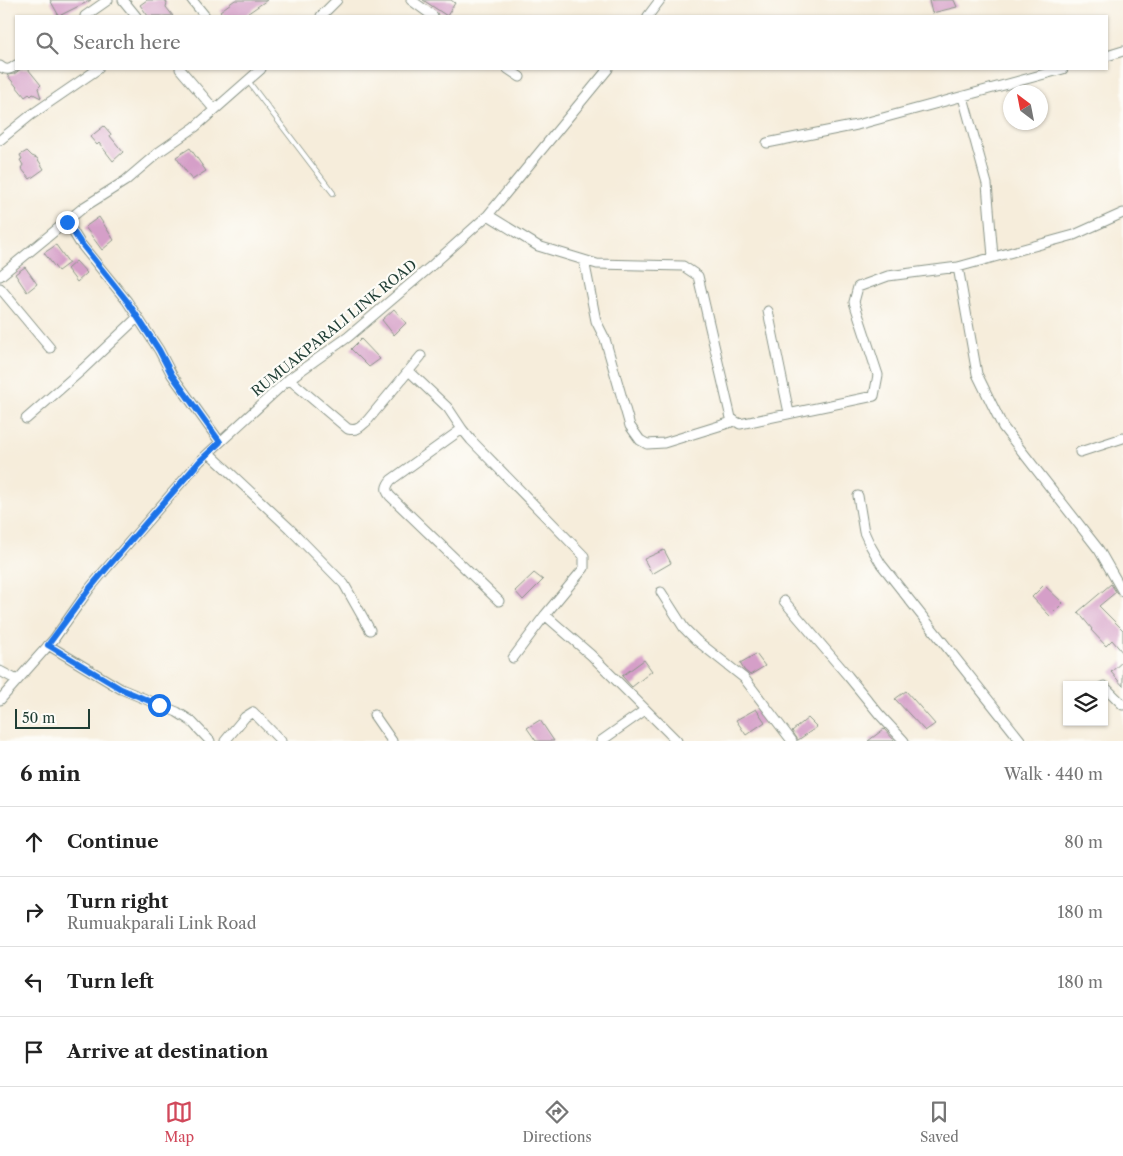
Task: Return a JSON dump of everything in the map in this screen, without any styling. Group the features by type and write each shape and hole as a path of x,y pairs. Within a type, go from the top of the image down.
{"street":[{"path":"86,15 108,0"},
{"path":"123,0 135,15"},
{"path":"192,0 204,15"},
{"path":"322,15 337,0"},
{"path":"411,0 432,15"},
{"path":"649,15 660,0"},
{"path":"1108,56 1123,51"},
{"path":"0,66 10,70 15,66"},
{"path":"0,140 97,70"},
{"path":"181,70 214,109"},
{"path":"245,70 249,78"},
{"path":"0,276 84,207 125,181 159,152 195,128 260,70"},
{"path":"510,70 520,77"},
{"name":"RUMUAKPARALI LINK ROAD","path":"0,700 48,645 105,570 209,452 289,379 348,336 429,268 488,215 607,70"},
{"path":"767,144 856,125 1059,70"},
{"path":"963,97 987,184 993,257"},
{"path":"488,215 538,246 597,264 683,266 698,276 731,418 740,424 874,396 878,375 854,302 858,287 888,276 958,267 1074,235 1123,213"},
{"path":"67,222 80,242 127,301 159,350 172,375 220,442"},
{"path":"584,260 596,321 605,339 630,426 640,440 647,444 664,444 735,421"},
{"path":"958,267 977,374 1003,427 1099,550 1123,592"},
{"path":"0,288 50,348"},
{"path":"768,311 790,413"},
{"path":"26,419 138,317"},
{"path":"289,379 348,429 354,430 367,421 421,356"},
{"path":"409,370 448,408 462,429 584,556 584,568 545,615 513,658"},
{"path":"462,429 391,480 387,486 387,491 499,601"},
{"path":"1080,452 1123,438"},
{"path":"209,452 289,528 344,584 370,630"},
{"path":"858,496 864,532 881,564 1021,741"},
{"path":"662,592 684,628 696,640 744,678 792,741"},
{"path":"784,601 878,714 904,741"},
{"path":"545,615 591,655 677,741"},
{"path":"48,645 121,689 177,712 190,721 210,741"},
{"path":"0,671 17,680"},
{"path":"1108,690 1123,705"},
{"path":"601,741 646,710"},
{"path":"225,741 245,717 253,712 281,741"},
{"path":"374,715 392,741"}],"lane":[{"path":"249,78 333,193"}],"building":[{"path":"50,0 91,0 61,15 58,15"},
{"path":"147,0 165,0 167,3 166,7 172,15 147,15 140,5"},
{"path":"235,0 267,0 245,15 223,15 220,11"},
{"path":"423,0 451,0 455,3 448,15"},
{"path":"954,0 957,7 932,13 929,1"},
{"path":"20,70 29,70 41,85 38,88 41,98 33,94 25,97 7,75 14,74"},
{"path":"104,126 123,152 113,161 99,143 97,145 90,137"},
{"path":"190,148 206,171 192,180 176,157"},
{"path":"27,151 37,158 44,169 30,179 21,168 23,165 20,160 22,159 20,155"},
{"path":"99,217 114,240 102,250 85,227"},
{"path":"56,245 69,263 58,271 44,253"},
{"path":"76,261 87,273 77,282 67,269"},
{"path":"25,267 37,284 27,292 15,274"},
{"path":"394,309 406,323 394,335 382,320"},
{"path":"361,339 380,359 369,367 351,349"},
{"path":"664,550 671,563 652,574 644,559"},
{"path":"534,573 543,580 523,600 515,591"},
{"path":"1111,584 1116,592 1099,606 1123,630 1123,653 1112,640 1106,646 1078,612"},
{"path":"1044,585 1063,603 1050,616 1032,597"},
{"path":"756,654 765,666 750,675 740,663"},
{"path":"644,660 652,671 632,687 622,676"},
{"path":"1123,661 1123,686 1111,672"},
{"path":"906,691 935,724 925,731 895,699"},
{"path":"756,709 765,722 746,735 736,720"},
{"path":"808,718 817,727 798,740 792,731"},
{"path":"540,720 554,741 536,741 527,728"},
{"path":"884,729 895,741 868,741"}],"route":[{"path":"67,222 80,242 127,301 159,350 172,375 220,442 200,461 105,570 48,645 121,689 159,705"}]}
